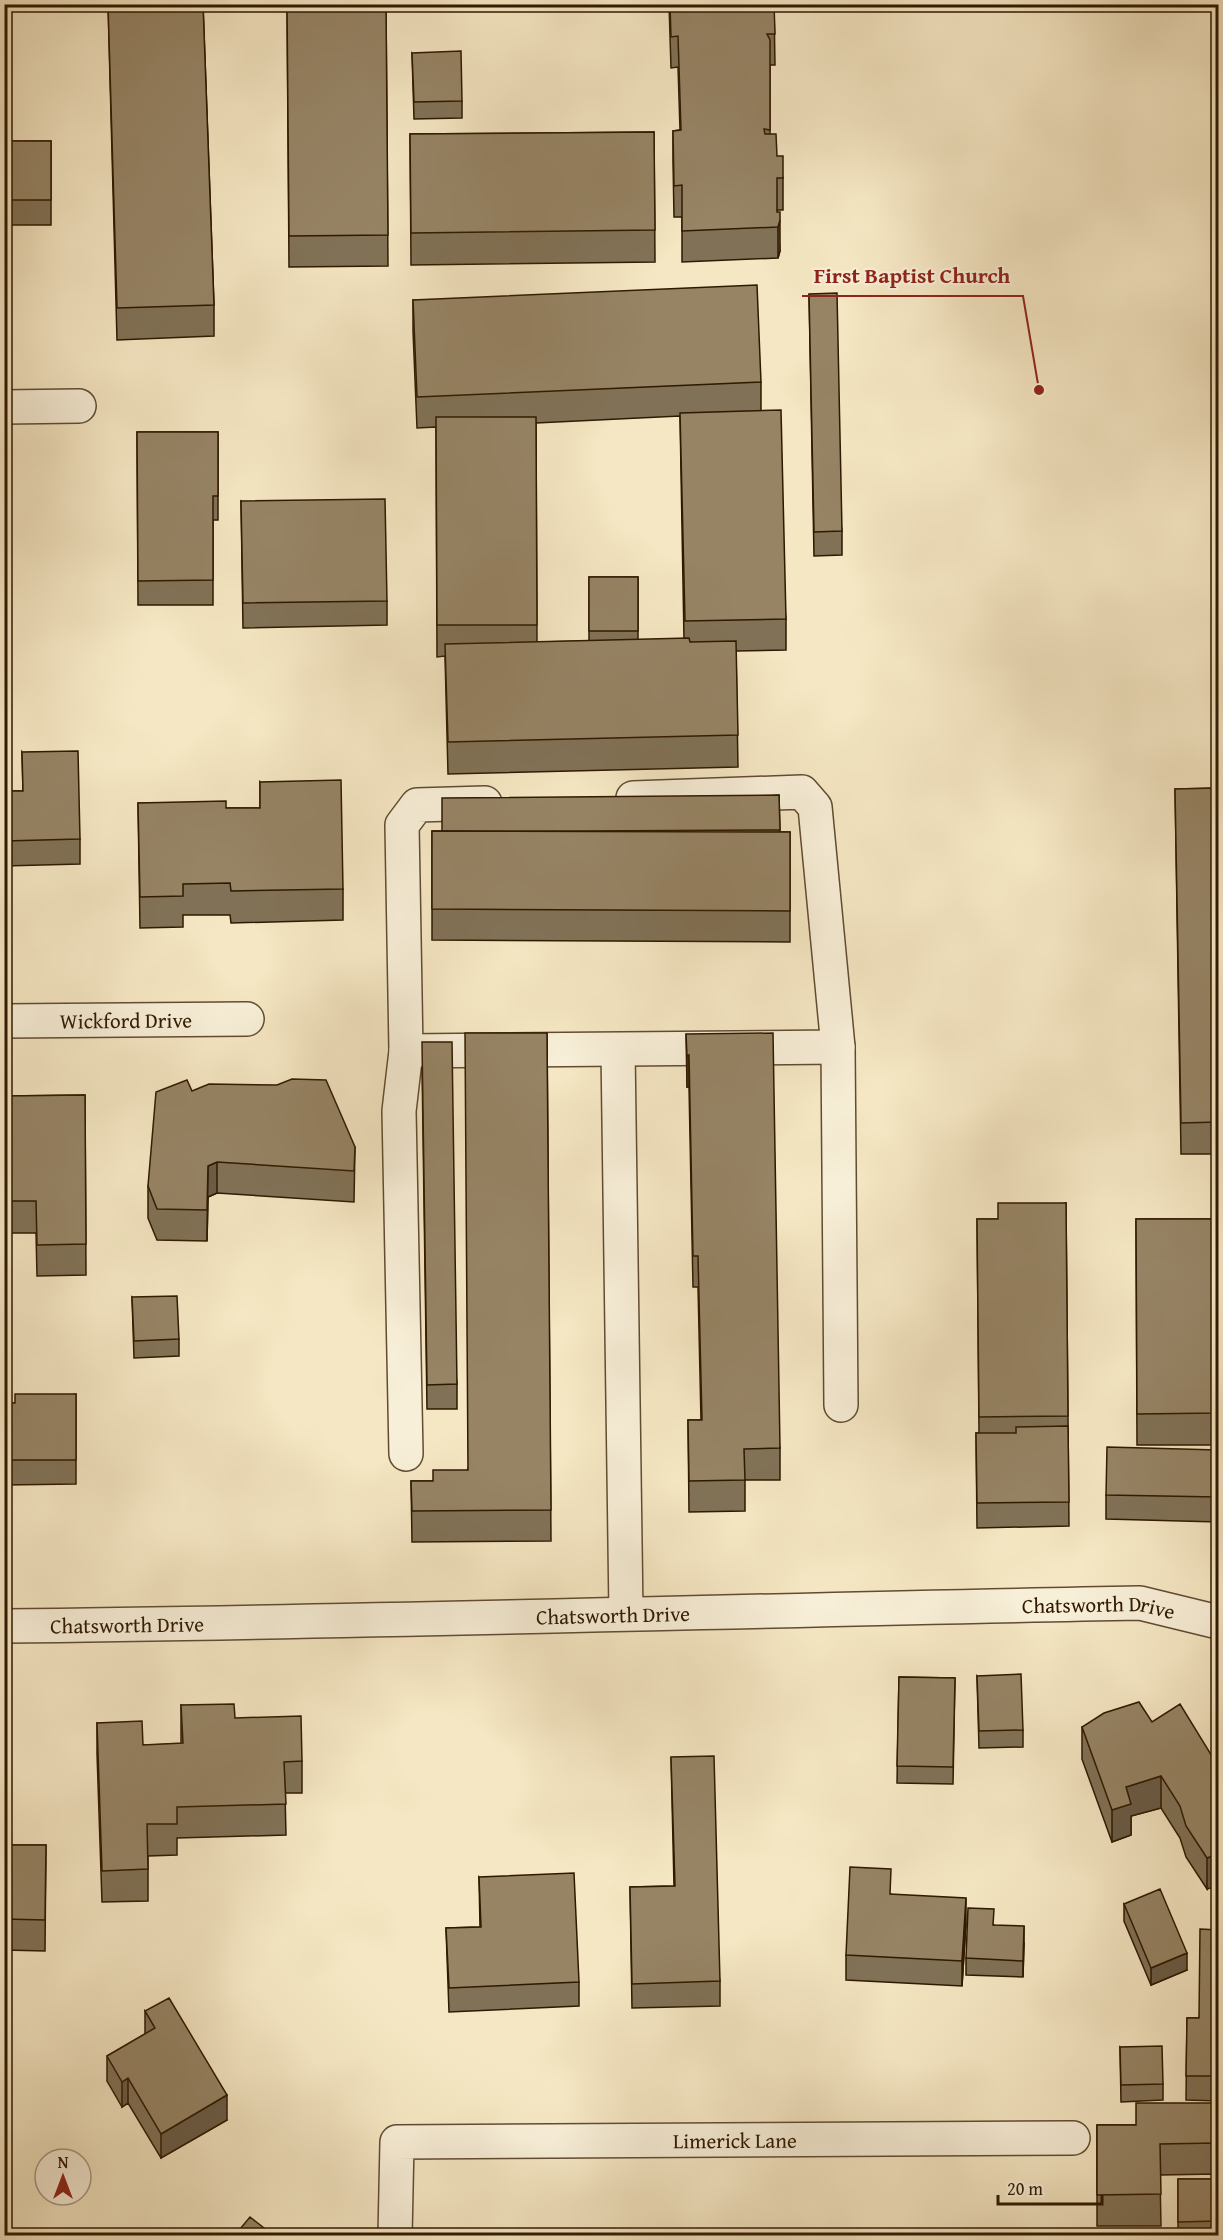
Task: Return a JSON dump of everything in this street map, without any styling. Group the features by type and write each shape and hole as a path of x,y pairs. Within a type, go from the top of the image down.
{"street":[{"path":"4,406 79,406"},
{"path":"604,799 802,792 815,807 838,1047 841,1405"},
{"path":"406,1454 399,1112 406,1051 402,825 417,805 511,802"},
{"name":"Wickford Drive","path":"4,1021 247,1019"},
{"path":"406,1051 838,1047"},
{"path":"618,1050 626,1613"},
{"name":"Chatsworth Drive","path":"4,1626 387,1622 626,1613 1140,1603 1218,1622"},
{"name":"Limerick Lane","path":"395,2235 397,2142 1072,2138"}],"building":[{"path":"108,4 203,4 214,305 117,308"},
{"path":"287,4 386,4 388,235 289,236"},
{"path":"670,4 774,4 775,34 767,34 770,40 770,130 764,129 765,134 776,134 777,156 783,156 783,178 777,178 777,212 780,212 778,227 682,231 682,185 674,186 673,131 681,130 678,36 671,37"},
{"path":"461,51 462,101 414,102 412,53"},
{"path":"654,132 655,230 411,233 410,134"},
{"path":"4,141 51,141 51,200 4,200"},
{"path":"757,285 761,382 417,397 413,300"},
{"path":"837,293 842,531 814,532 809,294"},
{"path":"781,410 786,619 685,621 680,413"},
{"path":"436,417 536,417 537,625 437,625"},
{"path":"137,432 218,432 218,496 213,496 213,580 138,581"},
{"path":"385,499 387,601 243,603 241,501"},
{"path":"589,577 638,577 638,631 589,631"},
{"path":"689,638 690,642 736,641 738,735 448,742 445,644"},
{"path":"78,751 80,839 4,841 4,791 23,791 22,752"},
{"path":"341,780 343,889 231,891 230,883 183,884 183,896 140,897 138,803 226,801 226,808 260,808 260,782"},
{"path":"1218,788 1218,1122 1181,1123 1175,789"},
{"path":"779,795 780,830 442,831 442,798"},
{"path":"432,831 790,832 790,911 432,909"},
{"path":"465,1033 547,1033 551,1510 412,1511 411,1481 433,1481 433,1470 468,1470"},
{"path":"773,1033 780,1448 744,1449 745,1480 689,1481 688,1420 702,1420 698,1256 693,1256 689,1055 687,1056 686,1034"},
{"path":"422,1042 452,1042 457,1384 427,1385"},
{"path":"292,1079 326,1080 355,1147 354,1171 217,1162 208,1166 207,1210 157,1209 148,1186 156,1092 187,1080 192,1091 209,1084 277,1085"},
{"path":"85,1095 86,1244 37,1245 36,1201 4,1201 4,1096"},
{"path":"998,1203 1066,1203 1068,1416 979,1417 977,1219 998,1219"},
{"path":"1136,1219 1218,1219 1218,1413 1137,1414"},
{"path":"177,1296 179,1339 134,1341 132,1297"},
{"path":"15,1394 76,1394 76,1460 4,1460 4,1403 15,1403"},
{"path":"1068,1426 1069,1502 977,1503 976,1433 1016,1433 1016,1427"},
{"path":"1107,1447 1218,1450 1218,1497 1106,1495"},
{"path":"1021,1674 1023,1730 979,1731 977,1676"},
{"path":"899,1677 955,1678 953,1767 897,1766"},
{"path":"1139,1702 1152,1722 1180,1704 1218,1766 1218,1854 1207,1858 1186,1826 1180,1806 1161,1776 1126,1787 1131,1804 1112,1810 1082,1727 1104,1713"},
{"path":"234,1704 235,1718 301,1716 302,1761 284,1762 286,1804 177,1807 177,1824 147,1824 148,1869 102,1871 97,1723 142,1721 143,1745 183,1743 181,1705"},
{"path":"714,1756 720,1981 632,1984 630,1887 675,1886 671,1757"},
{"path":"4,1808 9,1808 8,1845 46,1845 45,1920 4,1919"},
{"path":"850,1867 891,1869 890,1894 966,1898 962,1961 846,1955"},
{"path":"574,1873 579,1982 449,1988 446,1928 481,1927 479,1877"},
{"path":"1160,1889 1187,1953 1151,1968 1124,1904"},
{"path":"968,1908 994,1909 993,1925 1024,1926 1023,1961 966,1958"},
{"path":"1200,1929 1218,1930 1218,2076 1186,2076 1187,2018 1199,2018"},
{"path":"169,1998 227,2095 161,2134 128,2078 122,2082 107,2056 155,2028 145,2011"},
{"path":"1162,2046 1163,2084 1121,2085 1120,2047"},
{"path":"1136,2103 1218,2103 1218,2221 1178,2222 1178,2179 1216,2179 1216,2143 1160,2144 1161,2194 1097,2195 1097,2125 1136,2125"},
{"path":"250,2217 273,2235 235,2235"}],"place":[{"name":"First Baptist Church","path":"1039,390"}]}
